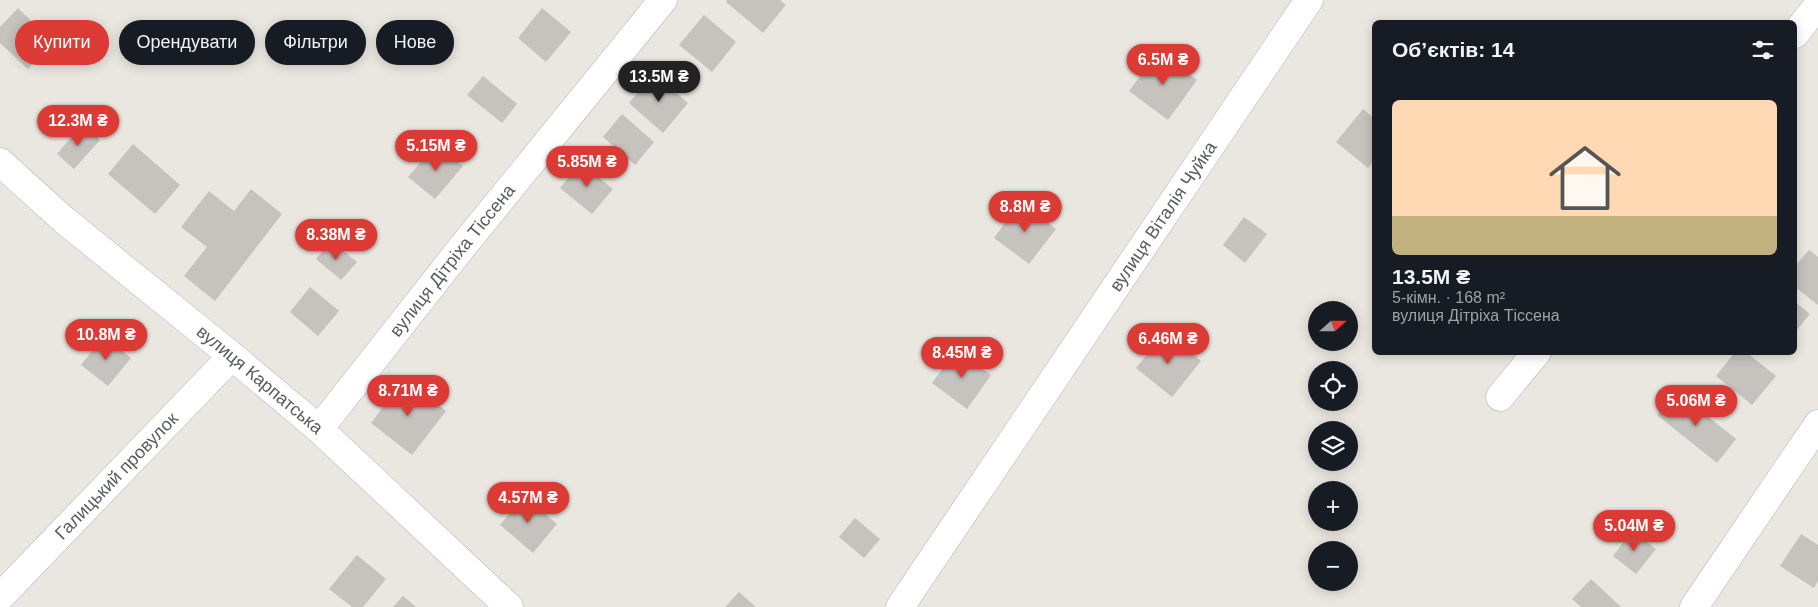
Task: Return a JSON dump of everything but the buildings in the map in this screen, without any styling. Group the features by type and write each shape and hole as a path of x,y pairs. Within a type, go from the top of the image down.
{"street":[{"name":"вулиця Дітріха Тіссена","path":"319,429 459,252 663,0"},
{"name":"вулиця Віталія Чуйка","path":"900,607 1309,0"},
{"path":"1797,31 1818,4"},
{"name":"вулиця Карпатська","path":"0,162 64,220 319,429 509,607"},
{"path":"1500,397 1535,355"},
{"name":"Галицький провулок","path":"0,597 232,356"},
{"path":"1694,607 1818,424"}]}
